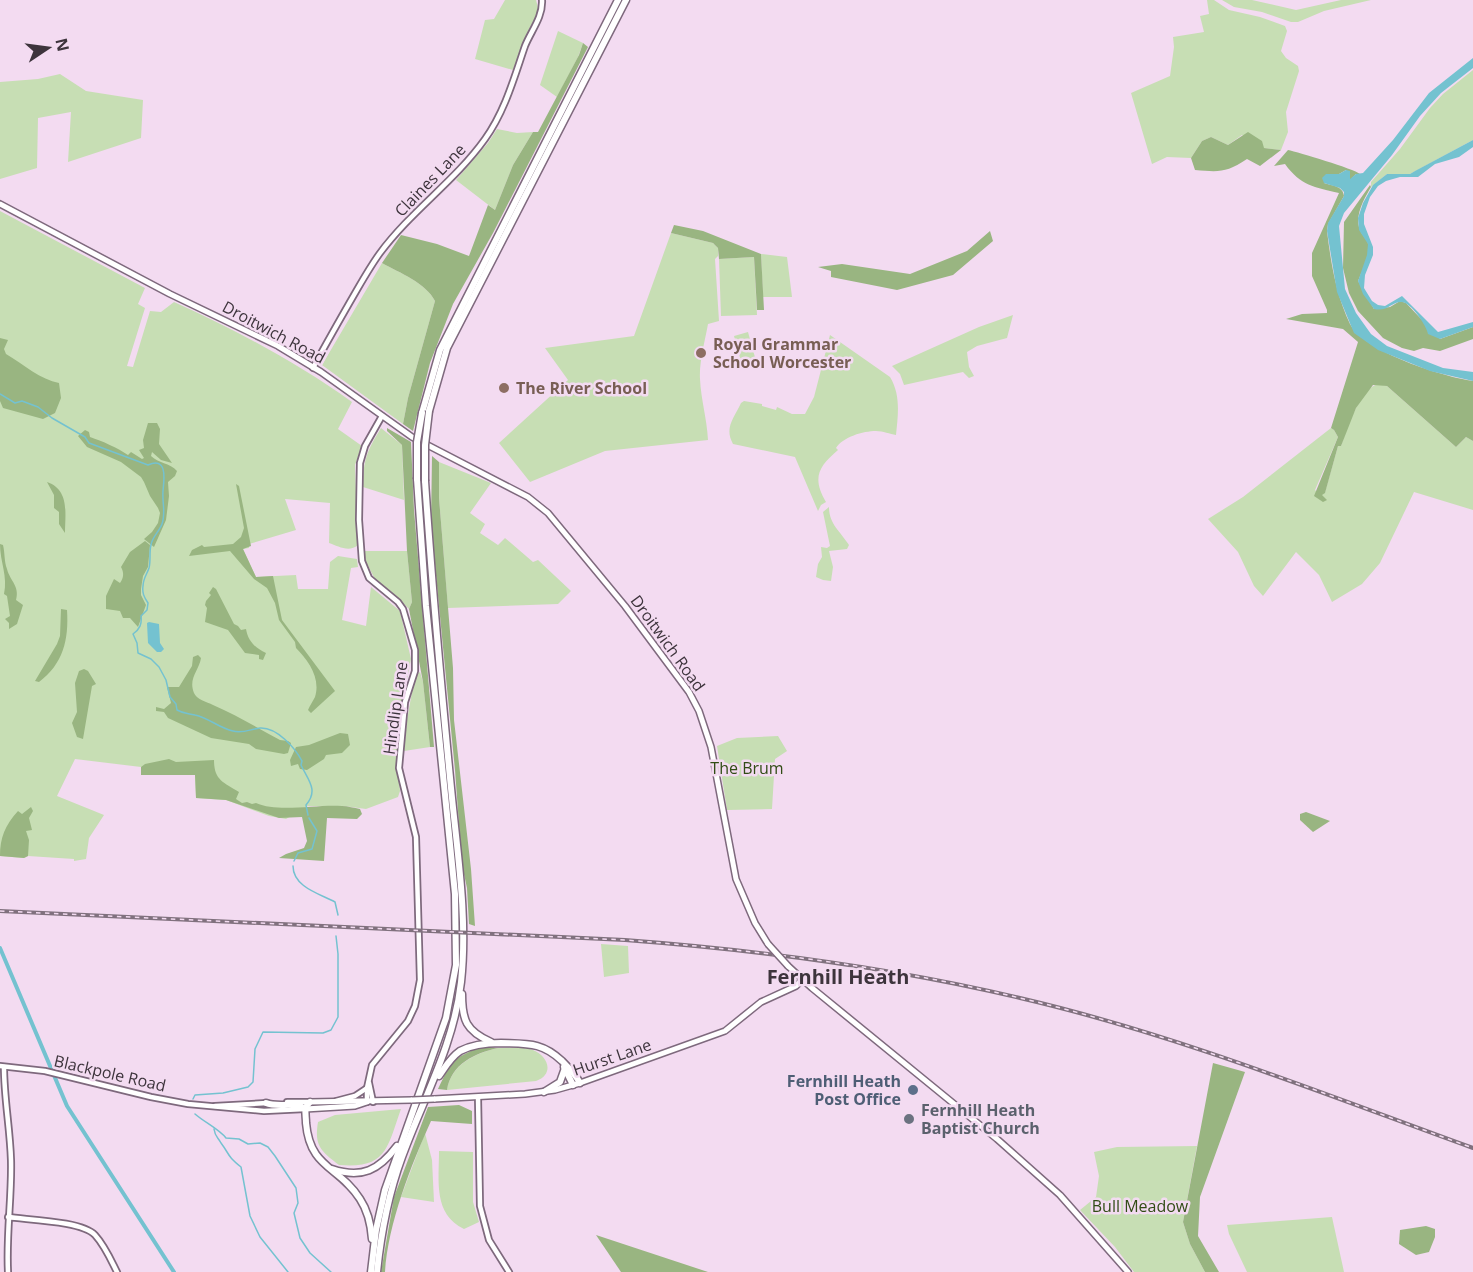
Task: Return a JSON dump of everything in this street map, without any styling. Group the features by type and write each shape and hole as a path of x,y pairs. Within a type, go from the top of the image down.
{"highway":[{"path":"371,1272 379,1210 402,1140 444,1028 453,992 456,965 455,894 427,617 417,479 417,442 422,413 440,350 618,0"},
{"path":"494,1043 472,1031 465,1021 462,1007 461,899 433,599 425,481 425,445 429,411 447,348 626,0"},
{"path":"377,1272 387,1205 402,1158 435,1081 452,1029 461,982"},
{"path":"435,1081 450,1059 459,1052 475,1045 494,1043 540,1046 550,1051 577,1084"},
{"path":"544,1092 560,1082 564,1066"},
{"path":"310,1102 305,1109 307,1134 311,1147 317,1158 361,1199 370,1226 373,1251"},
{"path":"266,1103 274,1106 299,1106 305,1109"},
{"path":"328,1168 347,1174 369,1171 387,1159 402,1140"}],"main road":[{"name":"Droitwich Road","path":"0,204 170,294 278,346 412,437 528,497 548,513 681,678 699,711 711,747 736,879 755,924 768,944 802,980 995,1137 1060,1195 1128,1272"},
{"name":"Hurst Lane","path":"412,1100 544,1092 577,1084 725,1031 761,1002 796,986 802,980"},
{"name":"Blackpole Road","path":"310,1102 361,1100 370,1102"},
{"name":"Blackpole Road","path":"305,1109 412,1100"}],"street":[{"name":"Claines Lane","path":"313,368 379,254 400,228 451,178 493,127 501,113 529,36 542,9 542,0"},
{"name":"Hindlip Lane","path":"370,1102 368,1086 374,1062 408,1021 415,1005 420,980 416,837 399,768 405,702 415,672 415,650 403,609 398,602 369,578 362,561 359,520 360,463 365,446 382,416"},
{"path":"2,1066 11,1160 8,1272"},
{"name":"Blackpole Road","path":"2,1066 45,1071 162,1100 264,1112 305,1109"},
{"path":"336,1101 355,1096 368,1086"},
{"path":"478,1097 480,1206 489,1240 509,1272"},
{"name":"Blackpole Road","path":"213,1107 310,1102"},
{"path":"8,1217 82,1227 94,1234 117,1272"}],"green space":[{"path":"505,0 536,0 539,11 529,29 513,70 475,59 485,20 494,19"},
{"path":"1207,0 1214,0 1229,10 1285,26 1287,31 1281,51 1286,58 1298,66 1299,71 1286,112 1288,132 1281,150 1263,148 1242,135 1228,145 1211,137 1202,141 1191,158 1167,157 1152,164 1131,93 1170,76 1173,37 1204,32 1200,16 1209,14"},
{"path":"1222,0 1252,0 1296,10 1341,0 1371,0 1324,11 1298,22 1291,22 1262,12 1234,7"},
{"path":"558,31 583,43 557,97 540,85"},
{"path":"583,43 588,47 493,233 453,304 430,363 413,431 403,424 435,301 419,284 382,263 401,235 437,244 469,256 488,205 495,210 513,165 533,132 538,132 579,55"},
{"path":"1473,70 1473,140 1410,174 1387,174 1371,187 1371,182 1400,149 1430,108 1443,94"},
{"path":"60,74 86,91 143,100 141,138 68,162 71,112 38,118 37,168 0,179 0,82 38,79"},
{"path":"497,129 517,133 533,132 513,165 495,210 456,180"},
{"path":"1248,132 1262,141 1264,148 1281,150 1260,166 1247,159 1222,170 1195,170 1191,158 1202,141 1211,137 1228,145"},
{"path":"1288,150 1360,174 1356,174 1350,180 1346,170 1339,174 1329,174 1324,183 1340,188 1344,196 1328,224 1327,231 1338,290 1350,324 1358,334 1371,344 1406,362 1473,381 1473,441 1466,437 1456,447 1387,386 1373,385 1356,408 1341,446 1338,446 1325,493 1322,495 1327,500 1323,502 1314,496 1338,437 1331,428 1358,342 1343,329 1286,319 1302,314 1327,313 1312,276 1312,253 1339,193 1315,187 1303,181 1285,164 1274,166"},
{"path":"1370,185 1358,221 1369,248 1366,263 1358,281 1374,309 1390,307 1400,301 1406,303 1440,339 1473,327 1473,339 1440,351 1423,348 1414,351 1402,348 1383,338 1358,311 1349,293 1343,268 1344,222"},
{"path":"0,211 145,288 138,304 145,308 127,366 133,367 150,311 161,312 174,302 265,348 309,373 352,402 338,429 362,446 355,465 358,545 347,549 329,543 330,503 285,499 296,530 249,544 249,548 243,549 256,577 296,575 298,589 328,589 330,562 338,556 357,559 358,567 351,568 342,620 366,626 371,587 400,611 411,659 397,754 400,791 398,797 366,809 344,806 308,806 286,819 269,816 226,800 196,798 195,775 141,775 141,767 75,759 57,796 104,815 89,838 86,859 74,861 74,859 0,856"},
{"path":"674,225 703,231 761,254 764,310 757,310 754,257 719,259 718,248 713,243 671,233"},
{"path":"990,231 993,241 953,275 897,290 831,277 831,271 818,267 842,264 910,274 967,251"},
{"path":"671,233 713,243 718,248 718,256 715,259 719,321 708,324 700,372 708,440 605,451 530,482 499,443 568,380 545,348 634,336"},
{"path":"761,254 787,257 792,297 763,297"},
{"path":"754,257 757,315 721,316 719,259"},
{"path":"382,263 419,284 435,301 403,424 322,365"},
{"path":"1013,315 1007,338 977,346 967,352 969,367 974,376 969,378 963,372 904,385 900,374 892,366 979,327"},
{"path":"748,332 756,361 742,365 734,336"},
{"path":"830,335 890,377 896,391 898,405 896,435 879,431 865,432 854,435 839,444 836,448 838,450 819,473 819,486 826,502 818,511 795,457 733,444 729,433 733,418 744,401 762,404 762,406 776,410 777,407 792,414 805,414 814,397"},
{"path":"0,338 8,340 4,349 6,354 39,375 59,383 61,398 55,413 43,419 3,408 0,401"},
{"path":"1379,384 1387,386 1456,447 1466,437 1473,441 1473,510 1414,492 1380,563 1362,584 1332,602 1319,575 1296,552 1263,596 1254,586 1238,552 1208,519 1243,497 1331,428 1338,437 1315,490 1326,500 1321,495 1325,492 1338,446 1341,446 1360,400 1372,387"},
{"path":"148,423 157,423 160,429 159,444 172,463 161,460 152,452 151,456 177,471 168,482 166,520 154,547 144,539 158,523 160,513 141,477 121,462 87,447 78,436 85,430 89,432 90,437 128,455 131,452 142,459 144,458 139,450 144,448 143,440"},
{"path":"381,428 402,445 404,500 363,487 367,456"},
{"path":"387,428 411,442 414,510 434,747 430,747 423,682 409,609 412,602 402,445 387,431"},
{"path":"432,456 439,462 439,498 453,668 454,720 471,869 475,926 469,924 467,888 462,865 431,524"},
{"path":"439,462 491,483 470,513 485,524 480,533 498,545 505,538 533,562 538,560 571,591 558,604 448,608 439,498"},
{"path":"47,482 60,491 63,497 65,533 59,524 59,512 54,508 54,495"},
{"path":"236,484 239,486 251,546 243,549 256,577 273,576 282,620 335,691 311,713 308,710 315,697 315,676 279,620 275,603 267,588 254,579 230,551 189,556 192,550 202,545 204,547 233,544 241,537 244,528"},
{"path":"829,507 833,523 849,545 847,549 829,551 833,567 831,581 816,577 818,564 822,557 821,547 830,546 823,512"},
{"path":"145,541 150,545 148,567 143,576 141,589 146,605 138,627 130,618 123,618 120,611 106,609 106,596 114,579 120,583 123,575 121,567 130,552"},
{"path":"0,544 3,545 8,573 16,587 16,600 23,605 17,624 9,629 9,623 5,619 10,616 7,596 4,594 5,581"},
{"path":"363,551 407,551 412,602 409,609 376,581"},
{"path":"213,587 234,624 241,630 246,629 253,644 266,653 263,660 259,659 259,655 245,653 228,630 205,622 207,608 205,605"},
{"path":"61,609 67,610 67,631 63,650 47,675 39,682 35,681 60,636"},
{"path":"198,655 201,658 200,663 192,683 195,695 280,740 288,741 291,743 288,753 256,749 249,744 211,738 168,718 164,712 156,711 156,707 164,709 171,703 167,687 179,687 192,666 193,657"},
{"path":"84,669 88,671 96,684 92,686 83,739 77,737 72,723 77,712 75,683 79,671"},
{"path":"420,672 430,747 404,751 415,675"},
{"path":"340,733 348,734 350,745 342,753 326,755 324,759 307,770 300,769 298,764 291,766 290,760 296,747 309,745"},
{"name":"The Brum","path":"778,736 787,751 775,759 772,809 727,810 717,746 737,738"},
{"path":"169,759 176,762 214,760 218,776 224,783 239,792 236,799 242,803 286,808 344,806 360,809 362,814 357,819 327,818 324,861 279,858 304,848 307,841 302,817 279,818 226,800 196,798 195,775 141,775 141,767 145,764"},
{"path":"31,807 33,811 29,818 32,830 26,831 29,840 28,856 24,858 0,856 2,838 10,821 18,811 22,814"},
{"path":"1306,812 1330,821 1313,832 1300,820 1300,814"},
{"path":"601,944 628,946 629,973 604,977"},
{"path":"481,1047 498,1048 465,1061 453,1073 447,1090 438,1089 446,1073 458,1058"},
{"path":"498,1048 533,1050 546,1061 546,1074 536,1081 447,1090 454,1073 466,1061"},
{"path":"1213,1063 1245,1072 1200,1197 1198,1236 1219,1272 1205,1272 1190,1244 1183,1222"},
{"path":"459,1105 472,1111 472,1124 431,1121 402,1195 391,1234 385,1272 381,1272 394,1197 428,1107"},
{"path":"401,1109 388,1145 376,1159 355,1165 339,1165 320,1147 317,1137 318,1122 335,1115"},
{"path":"425,1133 432,1160 434,1202 401,1197"},
{"name":"Bull Meadow","path":"1197,1146 1183,1222 1190,1244 1205,1272 1134,1272 1115,1247 1080,1210 1096,1197 1099,1176 1094,1152 1117,1147"},
{"path":"439,1151 473,1152 473,1202 479,1222 464,1229 454,1223 442,1206 439,1185"},
{"path":"1332,1217 1344,1272 1247,1272 1227,1225"},
{"path":"1426,1226 1435,1229 1435,1237 1429,1252 1416,1255 1399,1244 1400,1230"},
{"path":"596,1235 708,1272 621,1272"}],"water":[{"path":"1473,58 1473,68 1441,93 1420,116 1392,155 1344,213 1339,226 1345,289 1356,313 1371,334 1387,346 1443,368 1473,372 1473,381 1430,371 1378,350 1354,333 1337,292 1327,231 1328,223 1344,196 1344,192 1340,188 1324,183 1322,178 1326,174 1339,174 1346,170 1350,171 1350,179 1356,174 1363,173 1393,140 1429,93"},
{"path":"1473,140 1473,147 1459,157 1435,164 1418,177 1400,177 1378,186 1370,197 1364,214 1364,224 1373,247 1373,255 1365,275 1364,288 1372,301 1378,305 1385,306 1402,296 1438,332 1473,322 1473,327 1440,339 1428,334 1425,325 1409,305 1398,302 1383,309 1374,309 1363,294 1358,281 1367,255 1368,244 1359,230 1358,218 1373,185 1387,174 1410,174"},
{"path":"147,623 159,624 160,643 164,649 161,652 157,652 148,643"}],"waterway":[{"path":"0,394 15,403 22,401 38,407 85,437 89,443 148,465 154,463 162,466 164,516 161,527 152,542 150,565 143,583 143,593 148,603 147,610 141,616 140,626 133,634 138,653 151,659 159,667 177,710 200,716 233,731 260,728 273,731 285,739 302,761 301,765 311,785 312,795 306,805 308,815"},
{"path":"294,861 298,853 312,849 317,831 309,818"},
{"path":"293,866 294,873 302,885 335,902 338,915"},
{"path":"193,1099 195,1095 223,1093 248,1087 253,1082 255,1049 263,1032 323,1033 331,1030 338,1017 336,936"},
{"path":"0,948 67,1106 174,1272"},
{"path":"195,1114 226,1138 239,1139 248,1144 260,1143 268,1147 296,1188 298,1203 294,1213 300,1238 310,1253 331,1272"},
{"path":"214,1129 229,1155 241,1167 250,1216 260,1237 288,1272"}],"railway":[{"path":"0,911 625,940 824,961 971,987 1135,1029 1249,1066 1473,1148"}],"place":[{"name":"Royal Grammar School Worcester","path":"701,353"},
{"name":"The River School","path":"504,388"},
{"name":"Fernhill Heath Post Office","path":"913,1090"},
{"name":"Fernhill Heath Baptist Church","path":"909,1119"}],"district":[{"name":"Fernhill Heath","path":"838,976"}]}
